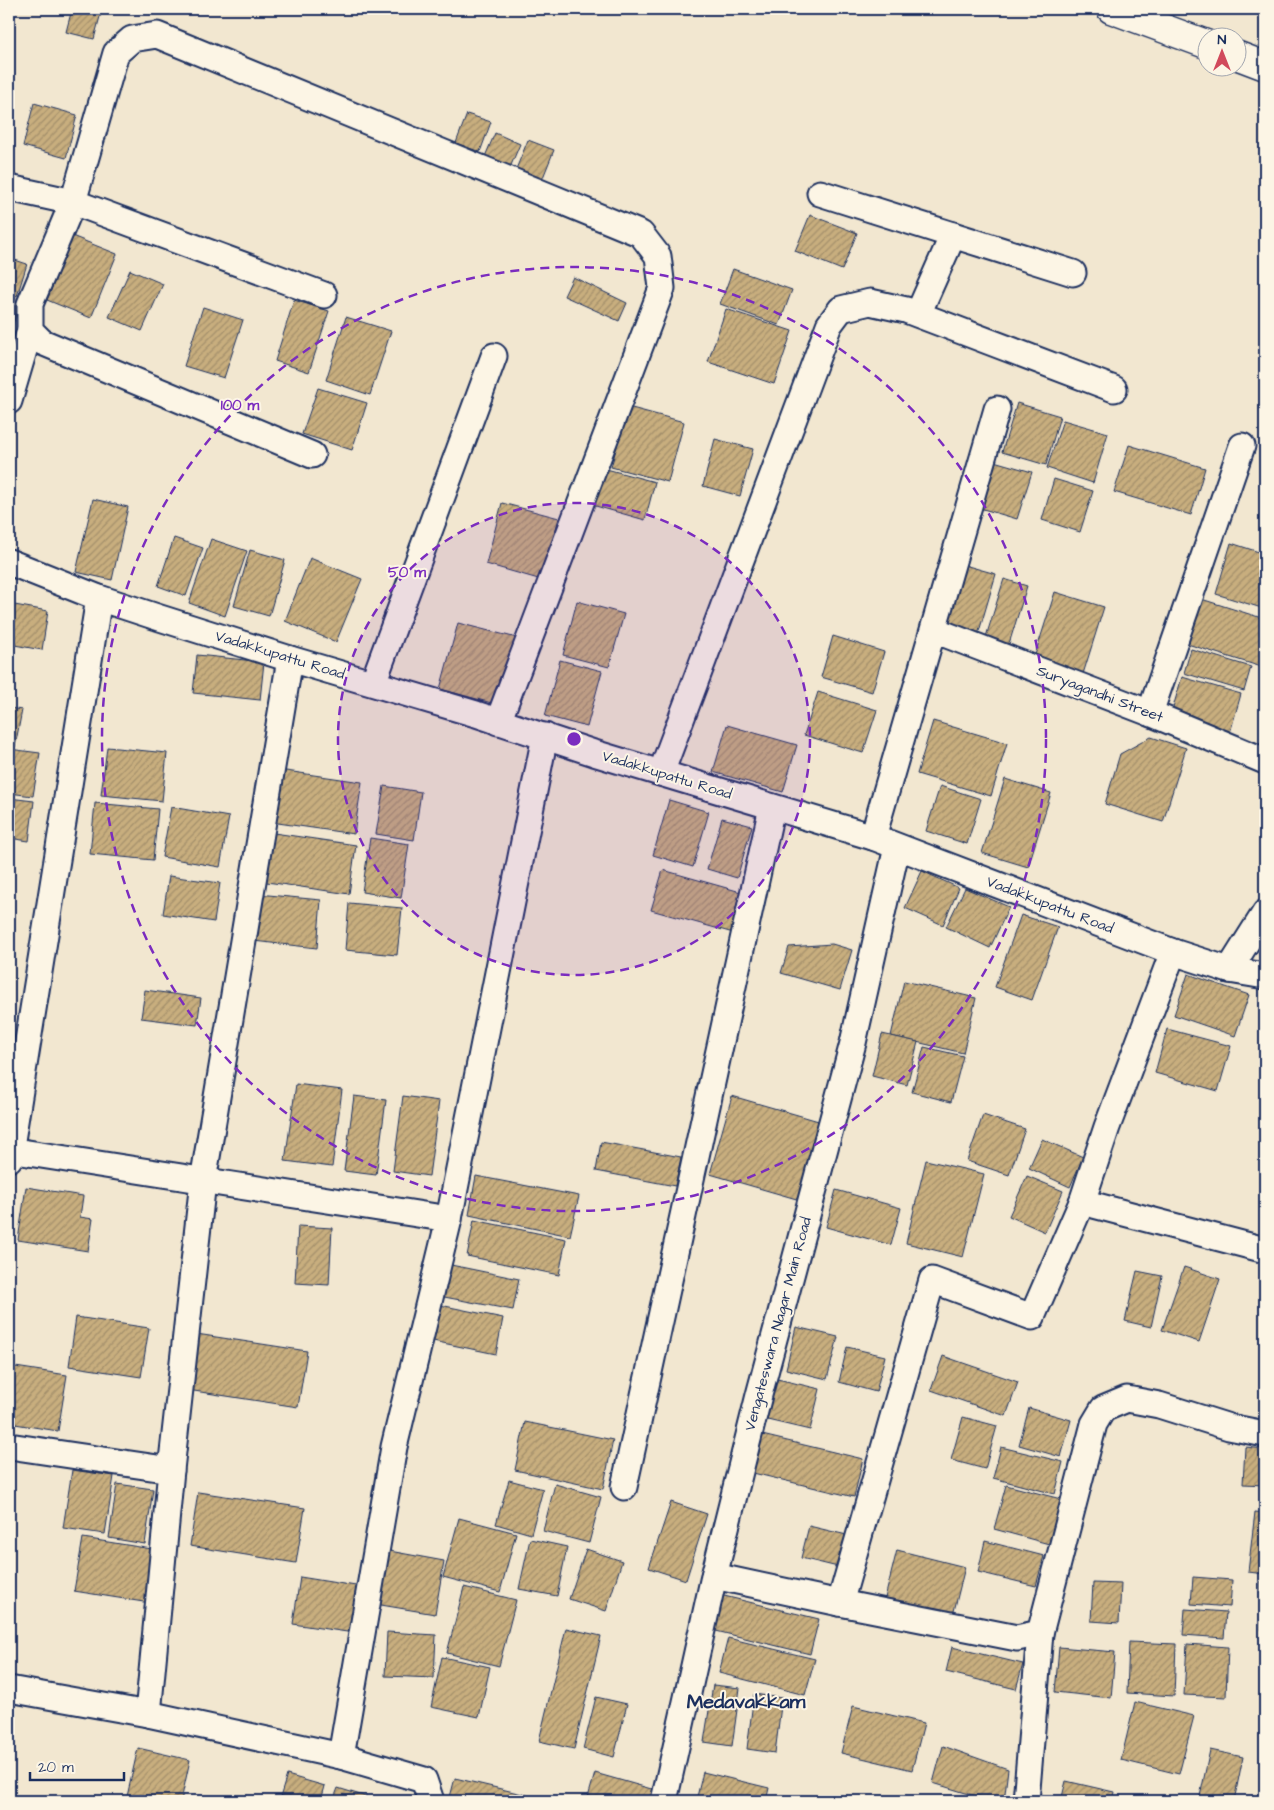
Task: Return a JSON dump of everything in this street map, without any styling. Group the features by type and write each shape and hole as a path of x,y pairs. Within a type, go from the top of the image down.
{"street":[{"path":"1111,9 1148,16 1196,39"},
{"path":"9,401 30,330 30,304 73,202 116,53 132,39 157,35 641,234 658,256 662,288 498,722"},
{"path":"1246,59 1265,66"},
{"path":"9,188 73,202 324,295"},
{"path":"820,193 1073,273"},
{"path":"918,314 954,235"},
{"path":"661,773 829,325 841,309 870,302 906,310 1114,389"},
{"path":"30,330 42,342 312,455"},
{"path":"373,683 494,356"},
{"path":"873,837 998,409"},
{"path":"1150,713 1242,446"},
{"name":"Vadakkupattu Road","path":"9,562 99,598 290,659 873,837 1173,952 1229,970 1265,976"},
{"path":"99,598 9,1153 449,1218"},
{"name":"Suryagandhi Street","path":"934,630 1150,713 1265,761"},
{"path":"148,1714 171,1470 203,1181 290,659"},
{"path":"341,1756 394,1447 449,1218 545,736"},
{"path":"624,1487 772,807"},
{"name":"Vengateswara Nagar Main Road","path":"664,1801 714,1576 761,1385 853,1043 897,847"},
{"path":"1229,970 1265,913"},
{"path":"840,1603 932,1280 1032,1317 1082,1202 1107,1127 1173,952"},
{"path":"1082,1202 1265,1250"},
{"path":"1026,1801 1040,1633 1094,1424 1103,1408 1126,1399 1159,1405 1229,1427 1265,1434"},
{"path":"9,1446 171,1470"},
{"path":"714,1576 1017,1638 1040,1633"},
{"path":"9,1689 148,1714 341,1756 424,1780 432,1801"}],"building":[{"path":"72,9 102,9 94,39 66,32"},
{"path":"34,103 77,115 66,158 23,146"},
{"path":"467,114 491,122 480,152 456,143"},
{"path":"495,133 520,144 509,170 484,159"},
{"path":"528,140 554,150 540,185 514,174"},
{"path":"810,215 857,233 842,270 795,251"},
{"path":"72,236 117,254 91,318 47,300"},
{"path":"9,258 27,264 17,296 9,293"},
{"path":"733,269 792,290 779,325 720,304"},
{"path":"130,270 163,284 142,331 109,317"},
{"path":"573,277 627,303 619,321 564,296"},
{"path":"9,300 19,303 9,339"},
{"path":"294,300 329,311 309,372 275,361"},
{"path":"203,307 243,320 224,378 184,366"},
{"path":"726,309 792,331 774,384 708,362"},
{"path":"346,317 391,331 370,395 326,380"},
{"path":"318,388 367,403 352,450 302,434"},
{"path":"1017,403 1060,416 1046,465 1002,452"},
{"path":"628,407 684,422 668,482 611,467"},
{"path":"1063,420 1108,433 1093,483 1047,468"},
{"path":"715,439 753,449 740,496 703,486"},
{"path":"1129,445 1205,468 1191,515 1114,492"},
{"path":"987,459 1032,472 1017,519 973,506"},
{"path":"595,466 655,482 645,520 585,503"},
{"path":"1054,479 1093,491 1080,532 1042,520"},
{"path":"93,499 128,507 112,580 76,572"},
{"path":"502,503 559,518 542,580 486,564"},
{"path":"174,538 203,548 186,596 158,586"},
{"path":"211,539 247,551 225,616 189,603"},
{"path":"1231,543 1265,554 1265,609 1216,594"},
{"path":"250,550 285,560 269,616 234,606"},
{"path":"310,558 362,579 336,642 285,621"},
{"path":"957,563 996,574 978,635 938,623"},
{"path":"1004,579 1027,586 1008,647 985,640"},
{"path":"1055,592 1104,607 1083,674 1034,658"},
{"path":"1198,598 1265,619 1265,668 1184,643"},
{"path":"577,601 624,614 609,667 563,655"},
{"path":"9,604 48,611 42,650 9,644"},
{"path":"458,623 517,638 499,705 440,689"},
{"path":"833,636 884,652 872,692 821,677"},
{"path":"1191,649 1251,667 1244,691 1184,673"},
{"path":"197,655 264,662 260,700 193,693"},
{"path":"560,660 602,671 587,727 545,716"},
{"path":"1182,677 1241,694 1230,733 1171,714"},
{"path":"818,692 877,710 863,753 804,735"},
{"path":"9,708 22,710 15,747 9,746"},
{"path":"933,721 1007,743 991,796 917,774"},
{"path":"727,725 797,745 783,792 713,772"},
{"path":"1151,737 1186,748 1163,822 1105,804 1120,754"},
{"path":"107,747 167,753 162,801 101,795"},
{"path":"9,749 40,753 33,796 9,793"},
{"path":"279,770 362,782 354,834 271,822"},
{"path":"1005,779 1051,793 1028,867 982,853"},
{"path":"384,786 421,792 414,840 376,834"},
{"path":"940,786 981,799 967,844 926,831"},
{"path":"9,798 34,801 29,841 9,838"},
{"path":"669,800 709,812 693,867 653,855"},
{"path":"95,803 158,809 153,860 90,854"},
{"path":"171,807 229,817 220,867 162,857"},
{"path":"722,818 752,826 737,878 707,869"},
{"path":"267,832 356,845 349,894 260,881"},
{"path":"370,838 409,844 401,898 362,892"},
{"path":"663,870 748,894 737,934 651,910"},
{"path":"922,871 959,888 943,925 905,908"},
{"path":"169,876 220,883 214,922 163,914"},
{"path":"965,888 1009,907 990,948 946,927"},
{"path":"258,894 321,900 317,948 253,941"},
{"path":"349,903 402,908 397,955 345,950"},
{"path":"1021,915 1058,927 1032,1000 995,987"},
{"path":"832,944 852,950 840,990 781,973 789,947"},
{"path":"1188,974 1249,995 1235,1036 1174,1015"},
{"path":"904,981 976,998 963,1053 891,1036"},
{"path":"145,990 201,998 197,1025 141,1018"},
{"path":"1167,1029 1231,1046 1218,1091 1155,1073"},
{"path":"882,1034 918,1042 907,1085 872,1076"},
{"path":"924,1047 963,1056 951,1102 912,1092"},
{"path":"296,1084 342,1090 332,1167 285,1161"},
{"path":"354,1096 386,1100 376,1175 344,1171"},
{"path":"403,1096 439,1101 429,1176 393,1171"},
{"path":"732,1096 822,1122 800,1200 710,1174"},
{"path":"983,1115 1025,1129 1009,1175 967,1161"},
{"path":"1042,1139 1083,1157 1070,1187 1029,1168"},
{"path":"601,1142 681,1157 675,1186 596,1171"},
{"path":"926,1160 984,1174 963,1257 906,1243"},
{"path":"476,1176 579,1196 570,1236 469,1215"},
{"path":"1027,1176 1063,1191 1045,1232 1009,1216"},
{"path":"26,1187 83,1196 80,1217 93,1219 88,1251 18,1240"},
{"path":"836,1190 901,1208 891,1245 826,1227"},
{"path":"474,1220 566,1239 559,1275 467,1256"},
{"path":"298,1226 332,1228 329,1285 295,1283"},
{"path":"446,1264 519,1279 513,1310 439,1296"},
{"path":"1184,1267 1220,1279 1199,1342 1162,1330"},
{"path":"1137,1271 1162,1276 1151,1327 1125,1321"},
{"path":"440,1305 503,1318 496,1354 433,1341"},
{"path":"76,1317 149,1328 141,1377 69,1366"},
{"path":"796,1327 838,1337 827,1379 786,1369"},
{"path":"190,1333 307,1351 298,1407 181,1389"},
{"path":"847,1347 885,1356 876,1392 839,1382"},
{"path":"943,1356 1018,1382 1006,1416 931,1390"},
{"path":"9,1366 67,1375 58,1431 9,1423"},
{"path":"773,1378 820,1389 810,1430 763,1419"},
{"path":"1029,1408 1071,1420 1061,1457 1019,1445"},
{"path":"963,1417 997,1426 985,1469 951,1460"},
{"path":"525,1422 613,1440 603,1489 515,1470"},
{"path":"762,1435 863,1459 854,1497 753,1473"},
{"path":"1001,1447 1063,1462 1055,1494 993,1478"},
{"path":"1245,1447 1265,1449 1265,1485 1243,1484"},
{"path":"72,1470 114,1476 105,1534 63,1528"},
{"path":"509,1480 543,1489 531,1534 496,1524"},
{"path":"117,1484 153,1489 145,1544 109,1538"},
{"path":"555,1484 601,1497 589,1543 543,1531"},
{"path":"1006,1485 1061,1499 1049,1544 994,1529"},
{"path":"198,1492 305,1508 296,1563 190,1546"},
{"path":"671,1502 707,1514 686,1580 649,1568"},
{"path":"1255,1512 1265,1513 1265,1574 1248,1572"},
{"path":"459,1518 516,1533 500,1592 443,1577"},
{"path":"809,1526 851,1536 842,1568 801,1558"},
{"path":"83,1538 158,1550 150,1603 74,1591"},
{"path":"530,1539 567,1547 557,1596 519,1589"},
{"path":"985,1541 1044,1556 1036,1586 978,1572"},
{"path":"586,1549 622,1561 606,1611 569,1599"},
{"path":"384,1550 444,1561 435,1614 375,1604"},
{"path":"897,1550 965,1567 953,1615 885,1598"},
{"path":"300,1577 362,1587 354,1633 293,1624"},
{"path":"1193,1577 1232,1580 1230,1607 1191,1604"},
{"path":"1261,1581 1265,1581 1265,1630 1262,1630"},
{"path":"1093,1583 1121,1584 1119,1623 1091,1621"},
{"path":"464,1587 516,1600 499,1666 447,1653"},
{"path":"720,1595 819,1619 810,1654 712,1630"},
{"path":"1185,1609 1226,1612 1224,1638 1183,1635"},
{"path":"566,1628 601,1636 574,1749 539,1741"},
{"path":"387,1632 436,1635 434,1678 385,1676"},
{"path":"728,1638 815,1659 805,1695 719,1673"},
{"path":"1129,1642 1176,1644 1174,1696 1127,1693"},
{"path":"1187,1644 1228,1647 1226,1697 1184,1695"},
{"path":"1263,1645 1265,1645 1265,1704 1264,1704"},
{"path":"952,1647 1023,1664 1016,1689 946,1672"},
{"path":"1059,1647 1115,1652 1111,1698 1055,1692"},
{"path":"442,1657 490,1667 479,1717 431,1707"},
{"path":"713,1685 740,1688 732,1746 704,1742"},
{"path":"754,1694 782,1698 775,1753 747,1749"},
{"path":"596,1697 627,1704 614,1757 583,1749"},
{"path":"1135,1702 1194,1716 1179,1774 1121,1760"},
{"path":"853,1706 924,1723 912,1770 841,1753"},
{"path":"943,1746 1008,1769 1004,1801 992,1801 933,1783"},
{"path":"138,1748 190,1760 181,1801 126,1801"},
{"path":"1210,1750 1243,1757 1234,1801 1199,1801"},
{"path":"703,1772 769,1788 766,1801 696,1801"},
{"path":"595,1773 655,1790 652,1801 587,1801"},
{"path":"287,1775 325,1786 321,1801 279,1801"},
{"path":"455,1778 539,1798 538,1801 449,1801"},
{"path":"1066,1781 1114,1792 1112,1801 1061,1801"},
{"path":"338,1788 367,1797 366,1801 333,1801"}],"district":[{"name":"Medavakkam","path":"746,1702"}]}
